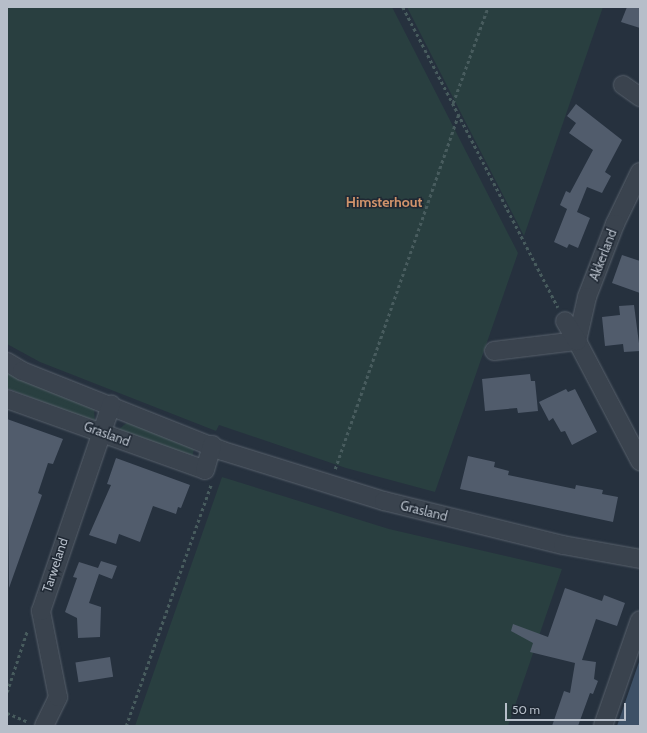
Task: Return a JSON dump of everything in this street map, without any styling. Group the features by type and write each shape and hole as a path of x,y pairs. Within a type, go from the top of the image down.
{"street":[{"path":"623,84 640,97"},
{"name":"Akkerland","path":"577,341 587,297 615,224 640,172"},
{"path":"565,321 640,461"},
{"path":"494,351 577,341"},
{"name":"Grasland","path":"7,362 22,371 212,445 223,451 384,501 548,542 640,559"},
{"name":"Grasland","path":"7,399 101,431 205,470 212,445"},
{"name":"Tarweland","path":"38,725 58,697 41,611 111,405"},
{"path":"603,726 640,620"}],"path":[{"path":"403,7 565,321"},
{"path":"452,103 488,7"},
{"path":"330,484 458,115"},
{"path":"126,726 212,481"},
{"path":"7,692 28,629 41,611"},
{"path":"7,713 38,725"}],"green space":[{"path":"7,7 392,7 518,253 435,492 346,468 219,425 216,431 40,362 7,344"},
{"path":"407,7 603,7 524,236 465,121"},
{"path":"7,369 94,408 95,423 7,388"},
{"path":"130,420 195,445 192,458 118,430"},
{"path":"222,477 389,529 562,569 508,726 135,726"}],"water":[{"path":"640,659 639,726 617,726"}],"building":[{"path":"627,7 640,7 640,28 621,22"},
{"path":"576,104 622,140 605,172 611,176 602,193 587,187 577,212 590,218 578,248 569,244 567,248 554,242 567,209 560,205 566,191 570,193 593,150 569,133 576,123 567,116"},
{"path":"622,255 640,261 640,293 612,283"},
{"path":"634,305 640,351 624,352 623,344 605,346 602,317 620,315 619,306"},
{"path":"530,374 531,381 535,381 538,411 518,413 517,408 485,411 482,379"},
{"path":"566,389 568,392 575,389 597,432 572,445 565,431 561,432 553,418 549,421 539,402"},
{"path":"7,419 63,439 53,464 48,463 38,493 42,495 9,588"},
{"path":"468,456 495,462 494,467 509,471 508,475 575,489 576,485 603,490 602,494 618,497 613,522 460,489"},
{"path":"116,458 190,485 181,508 178,507 176,514 153,506 140,542 119,534 116,544 89,535 111,485 107,484"},
{"path":"101,561 117,566 112,579 99,574 89,603 101,607 100,637 78,638 77,618 65,612 77,578 73,577 79,562 98,568"},
{"path":"565,588 602,601 604,595 625,603 617,626 596,619 582,660 596,662 594,679 598,681 593,694 590,693 578,726 552,726 564,691 570,693 575,663 530,652 533,643 511,631 513,624 548,637"},
{"path":"110,657 113,677 79,682 75,662"}],"district":[{"name":"Himsterhout","path":"384,202"}]}
